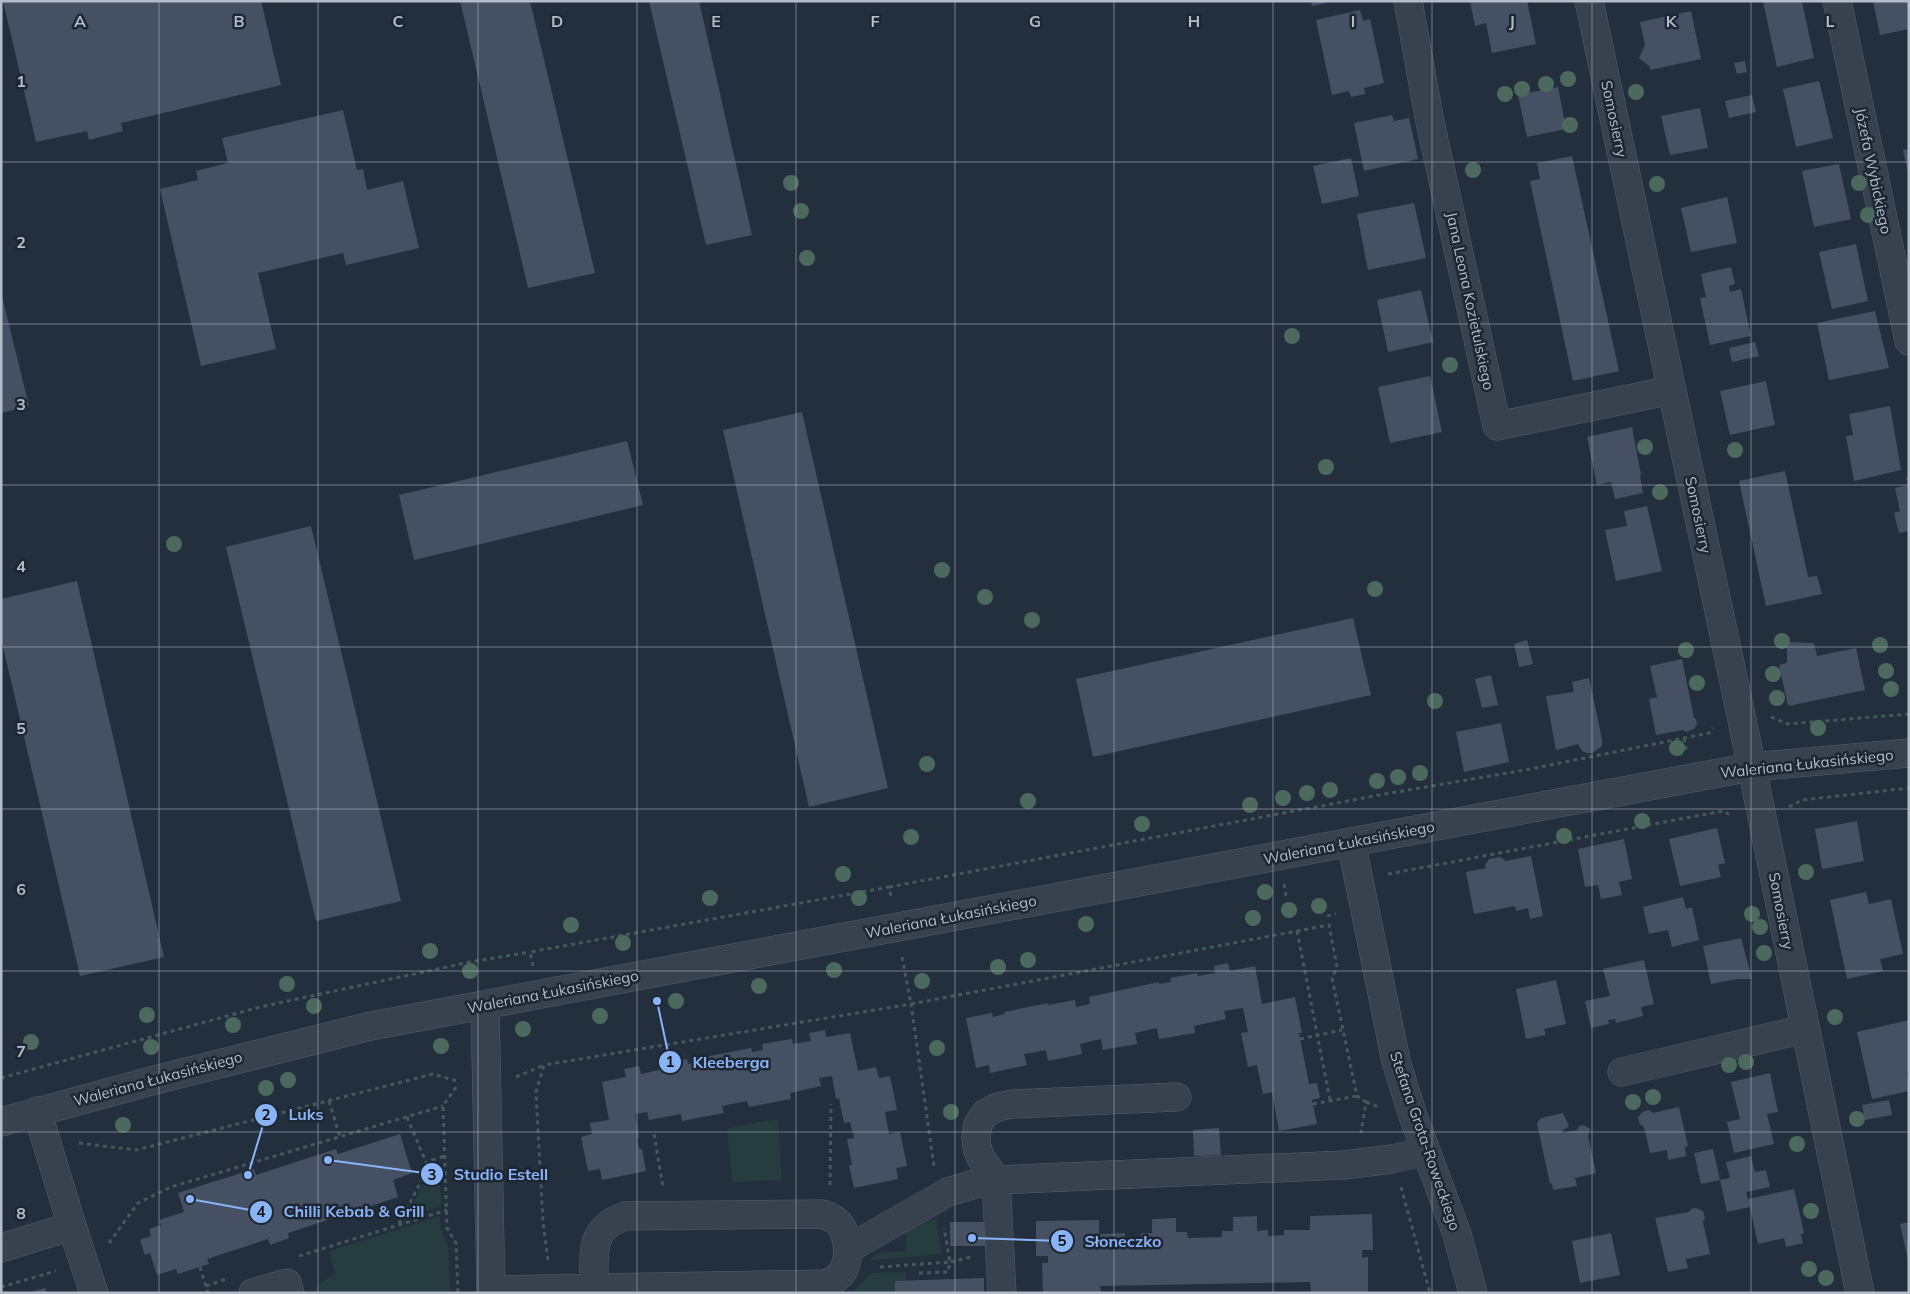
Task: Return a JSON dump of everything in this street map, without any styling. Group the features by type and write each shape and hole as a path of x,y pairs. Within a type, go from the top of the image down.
{"street":[{"name":"Jana Leona Kozietulskiego","path":"1408,1 1430,122 1497,426 1672,390"},
{"name":"Somosierry","path":"1588,1 1741,715 1860,1293"},
{"name":"Józefa Wybickiego","path":"1837,1 1909,341"},
{"name":"Waleriana Łukasińskiego","path":"1,1122 262,1052 371,1026 1751,767 1909,753"},
{"name":"Stefana Grota-Roweckiego","path":"1351,842 1396,1061 1413,1116 1457,1234 1473,1293"},
{"path":"485,1004 491,1291 594,1288 699,1290 824,1284 835,1280 843,1272 848,1249 846,1235 834,1218 822,1214 625,1216 604,1227 596,1238 594,1288"},
{"path":"1622,1072 1805,1029"},
{"path":"1002,1293 996,1180 981,1158 977,1148 978,1124 985,1114 997,1107 1013,1104 1177,1097"},
{"path":"37,1111 94,1293"},
{"path":"848,1249 948,1192 996,1180 1344,1165 1392,1159 1426,1151"},
{"path":"1,1248 72,1226"},
{"path":"244,1285 287,1283 290,1293"}],"path":[{"path":"1763,713 1788,724 1909,714"},
{"path":"1794,724 1794,729"},
{"path":"1,1078 260,1007 470,962 888,888 1271,815 1525,770 1709,733 1715,726"},
{"path":"1782,810 1802,800 1909,788"},
{"path":"1271,815 1273,823"},
{"path":"1386,877 1389,873 1656,823"},
{"path":"888,888 893,903"},
{"path":"512,1079 544,1065 911,1004 1328,925 1337,967 1332,978 1357,1096"},
{"path":"1297,931 1330,1100"},
{"path":"901,949 911,1004 934,1167"},
{"path":"530,952 533,969"},
{"path":"1300,1038 1342,1030"},
{"path":"544,1065 536,1092 543,1223 552,1289"},
{"path":"45,1140 136,1150 433,1074 460,1082 443,1106 447,1228 456,1243 458,1293"},
{"path":"1313,1104 1357,1096 1376,1106 1379,1115"},
{"path":"329,1101 340,1136"},
{"path":"1344,1165 1342,1153 1361,1134 1366,1102"},
{"path":"830,1191 831,1104"},
{"path":"123,1222 138,1203 171,1187 443,1106"},
{"path":"407,1117 428,1168"},
{"path":"399,1225 432,1160 445,1156"},
{"path":"1392,1159 1430,1293"},
{"path":"290,1259 447,1210"},
{"path":"919,1273 948,1272 950,1262"},
{"path":"200,1267 208,1293"},
{"path":"206,1286 244,1285"}],"green space":[{"path":"778,1119 782,1180 732,1182 727,1128"},
{"path":"439,1164 441,1206 406,1217 430,1171"},
{"path":"440,1216 441,1230 448,1246 450,1293 312,1293 318,1285 335,1274 329,1251"},
{"path":"936,1219 942,1254 869,1260 878,1253 906,1251 905,1224"},
{"path":"906,1272 905,1281 894,1281 895,1293 852,1293 871,1273"}],"building":[{"path":"3,1 261,1 281,85 121,123 123,131 89,140 87,131 36,142"},
{"path":"460,1 530,1 595,273 528,288"},
{"path":"649,1 699,1 752,235 706,245"},
{"path":"1311,1 1331,1 1331,2 1312,6"},
{"path":"1470,1 1527,1 1536,44 1492,53 1486,23 1475,26"},
{"path":"1763,1 1802,2 1814,58 1777,67"},
{"path":"1873,1 1909,1 1909,29 1880,35"},
{"path":"1360,10 1363,21 1370,19 1384,83 1364,88 1365,94 1351,97 1349,91 1332,95 1316,20"},
{"path":"1691,11 1701,59 1650,70 1650,67 1639,58 1645,45 1640,22"},
{"path":"1745,61 1747,72 1737,74 1734,63"},
{"path":"1819,81 1833,138 1796,147 1783,89"},
{"path":"1558,87 1566,129 1527,137 1518,95"},
{"path":"1752,95 1756,112 1729,118 1725,101"},
{"path":"1700,108 1708,148 1670,155 1661,116"},
{"path":"343,110 357,170 363,169 367,190 403,181 419,248 346,265 343,253 258,273 276,349 201,366 160,189 198,180 196,171 228,163 222,138"},
{"path":"1392,115 1394,121 1409,118 1418,159 1364,171 1354,123"},
{"path":"1909,149 1909,172 1908,172 1903,150"},
{"path":"1572,156 1619,371 1573,381 1530,181 1540,179 1537,163"},
{"path":"1351,158 1359,196 1322,204 1313,166"},
{"path":"1839,164 1851,219 1814,227 1802,171"},
{"path":"1727,197 1737,243 1691,252 1681,208"},
{"path":"1414,203 1426,258 1368,270 1357,214"},
{"path":"1856,244 1868,301 1832,309 1819,252"},
{"path":"1731,267 1735,284 1729,286 1730,292 1741,289 1751,336 1710,345 1700,298 1706,297 1701,274"},
{"path":"1421,290 1433,342 1388,352 1377,300"},
{"path":"1,292 29,406 1,413"},
{"path":"1875,311 1889,368 1829,380 1817,323"},
{"path":"1755,342 1759,356 1732,362 1729,348"},
{"path":"1430,376 1442,432 1390,443 1378,387"},
{"path":"1766,381 1775,425 1730,435 1720,391"},
{"path":"1890,406 1901,470 1854,481 1846,436 1853,435 1849,414"},
{"path":"802,412 888,788 809,807 723,430"},
{"path":"1632,427 1643,493 1615,499 1611,482 1597,485 1587,437"},
{"path":"627,441 643,505 414,560 399,495"},
{"path":"1785,471 1808,577 1817,576 1822,594 1766,606 1739,481"},
{"path":"1909,477 1909,531 1899,533 1894,513 1900,511 1895,488 1908,485 1906,478"},
{"path":"1647,506 1662,571 1616,581 1605,530 1627,526 1624,511"},
{"path":"311,526 401,901 316,921 226,547"},
{"path":"77,581 164,957 80,976 1,638 1,599"},
{"path":"1353,618 1371,695 1093,757 1076,679"},
{"path":"1527,640 1533,664 1519,667 1514,644"},
{"path":"1787,642 1814,643 1817,656 1856,648 1865,690 1788,706 1779,665 1787,663"},
{"path":"1682,659 1697,725 1694,729 1686,732 1683,730 1656,735 1649,699 1657,697 1650,666"},
{"path":"1491,675 1498,705 1482,708 1475,679"},
{"path":"1589,678 1602,746 1592,753 1582,751 1578,744 1556,750 1546,696 1574,692 1572,682"},
{"path":"1501,723 1509,762 1464,772 1456,732"},
{"path":"1857,821 1864,861 1822,869 1815,829"},
{"path":"1717,828 1725,863 1718,865 1721,877 1680,886 1669,839"},
{"path":"1624,839 1632,879 1619,882 1622,895 1601,899 1598,885 1585,887 1578,849"},
{"path":"1531,856 1543,916 1530,919 1528,908 1516,911 1515,906 1474,914 1466,872 1486,868 1485,865 1489,859 1500,857 1506,861"},
{"path":"1866,892 1869,904 1891,899 1903,954 1880,959 1883,971 1847,979 1830,900"},
{"path":"1683,897 1686,909 1692,907 1699,940 1672,947 1668,930 1649,934 1643,907"},
{"path":"1741,938 1752,979 1737,979 1711,984 1703,946"},
{"path":"1644,960 1654,1004 1641,1007 1643,1016 1616,1023 1615,1019 1608,1020 1609,1024 1591,1028 1585,1001 1610,996 1603,969"},
{"path":"1228,963 1230,971 1255,966 1262,1004 1295,997 1302,1033 1299,1033 1309,1084 1317,1083 1320,1098 1312,1100 1317,1124 1279,1131 1272,1092 1263,1094 1257,1065 1248,1067 1241,1033 1248,1032 1243,1008 1224,1011 1226,1019 1194,1026 1195,1033 1159,1039 1157,1028 1135,1033 1137,1044 1103,1050 1101,1039 1080,1044 1082,1054 1048,1061 1046,1050 1024,1054 1027,1065 990,1073 989,1065 976,1068 966,1018 992,1013 993,1017 1005,1014 1004,1012 1048,1003 1048,1005 1075,1000 1076,1007 1090,1004 1089,997 1159,982 1159,984 1171,982 1170,978 1197,973 1198,976 1215,973 1214,966"},
{"path":"1556,980 1566,1024 1544,1029 1546,1035 1526,1039 1516,989"},
{"path":"1909,1020 1909,1072 1907,1072 1909,1091 1872,1099 1857,1032"},
{"path":"825,1030 826,1037 850,1033 858,1071 876,1067 879,1078 890,1076 897,1110 885,1112 889,1134 900,1132 907,1166 896,1168 898,1179 854,1188 849,1165 852,1165 847,1139 854,1138 850,1122 844,1123 839,1098 836,1099 832,1076 819,1078 821,1086 790,1093 791,1099 749,1107 747,1101 722,1106 724,1113 682,1121 681,1114 649,1120 647,1112 635,1114 639,1149 642,1149 646,1171 602,1180 600,1169 588,1171 581,1137 592,1134 590,1123 609,1120 602,1082 626,1077 624,1069 639,1066 641,1074 659,1070 658,1065 687,1059 688,1064 700,1062 699,1058 751,1048 752,1052 763,1050 762,1044 792,1039 793,1044 811,1041 809,1033"},
{"path":"1770,1073 1778,1112 1767,1114 1774,1144 1734,1153 1727,1122 1740,1119 1731,1082"},
{"path":"1889,1100 1892,1115 1865,1120 1862,1105"},
{"path":"1679,1107 1688,1146 1685,1147 1686,1156 1668,1160 1667,1150 1650,1153 1644,1127 1640,1124 1638,1118 1642,1112 1649,1110 1653,1113"},
{"path":"1563,1113 1569,1126 1562,1131 1563,1133 1577,1130 1579,1126 1584,1125 1590,1129 1588,1136 1596,1173 1575,1178 1577,1186 1553,1190 1552,1183 1550,1184 1537,1123 1541,1118"},
{"path":"1219,1128 1221,1155 1194,1156 1193,1130"},
{"path":"400,1134 412,1173 393,1180 398,1197 368,1207 370,1212 351,1219 349,1213 288,1233 289,1238 270,1245 268,1239 207,1259 209,1264 178,1274 176,1269 157,1275 150,1253 145,1255 140,1240 151,1236 149,1229 161,1225 159,1220 184,1212 178,1193 254,1169 256,1175 336,1149 338,1154"},
{"path":"1713,1149 1720,1180 1701,1184 1694,1153"},
{"path":"1751,1156 1755,1172 1766,1170 1770,1187 1746,1192 1748,1199 1794,1189 1804,1233 1801,1234 1803,1243 1786,1247 1784,1238 1758,1244 1750,1207 1727,1212 1720,1180 1730,1178 1726,1162"},
{"path":"1696,1208 1703,1211 1705,1218 1703,1222 1710,1254 1686,1259 1688,1268 1668,1272 1655,1218 1689,1212 1691,1209"},
{"path":"1372,1214 1373,1250 1362,1250 1362,1258 1368,1257 1368,1293 1311,1293 1310,1282 1100,1286 1101,1293 1043,1293 1042,1263 1048,1263 1048,1256 1036,1256 1036,1221 1099,1220 1099,1234 1125,1233 1125,1239 1141,1239 1141,1233 1152,1233 1152,1219 1176,1218 1176,1232 1187,1232 1188,1238 1222,1237 1222,1231 1233,1231 1233,1217 1257,1216 1257,1231 1268,1230 1268,1236 1284,1235 1284,1230 1310,1230 1310,1216"},
{"path":"950,1222 989,1222 989,1246 950,1246"},
{"path":"1909,1222 1909,1259 1908,1260 1900,1224"},
{"path":"1611,1233 1620,1275 1580,1283 1572,1241"},
{"path":"984,1278 984,1293 895,1293 895,1281"},
{"path":"45,1288 47,1293 31,1293 31,1292"}],"place":[{"name":"Kleeberga","path":"657,1001"},
{"name":"Studio Estell","path":"328,1160"},
{"name":"Luks","path":"248,1175"},
{"name":"Chilli Kebab & Grill","path":"190,1199"},
{"name":"Słoneczko","path":"972,1238"}]}
